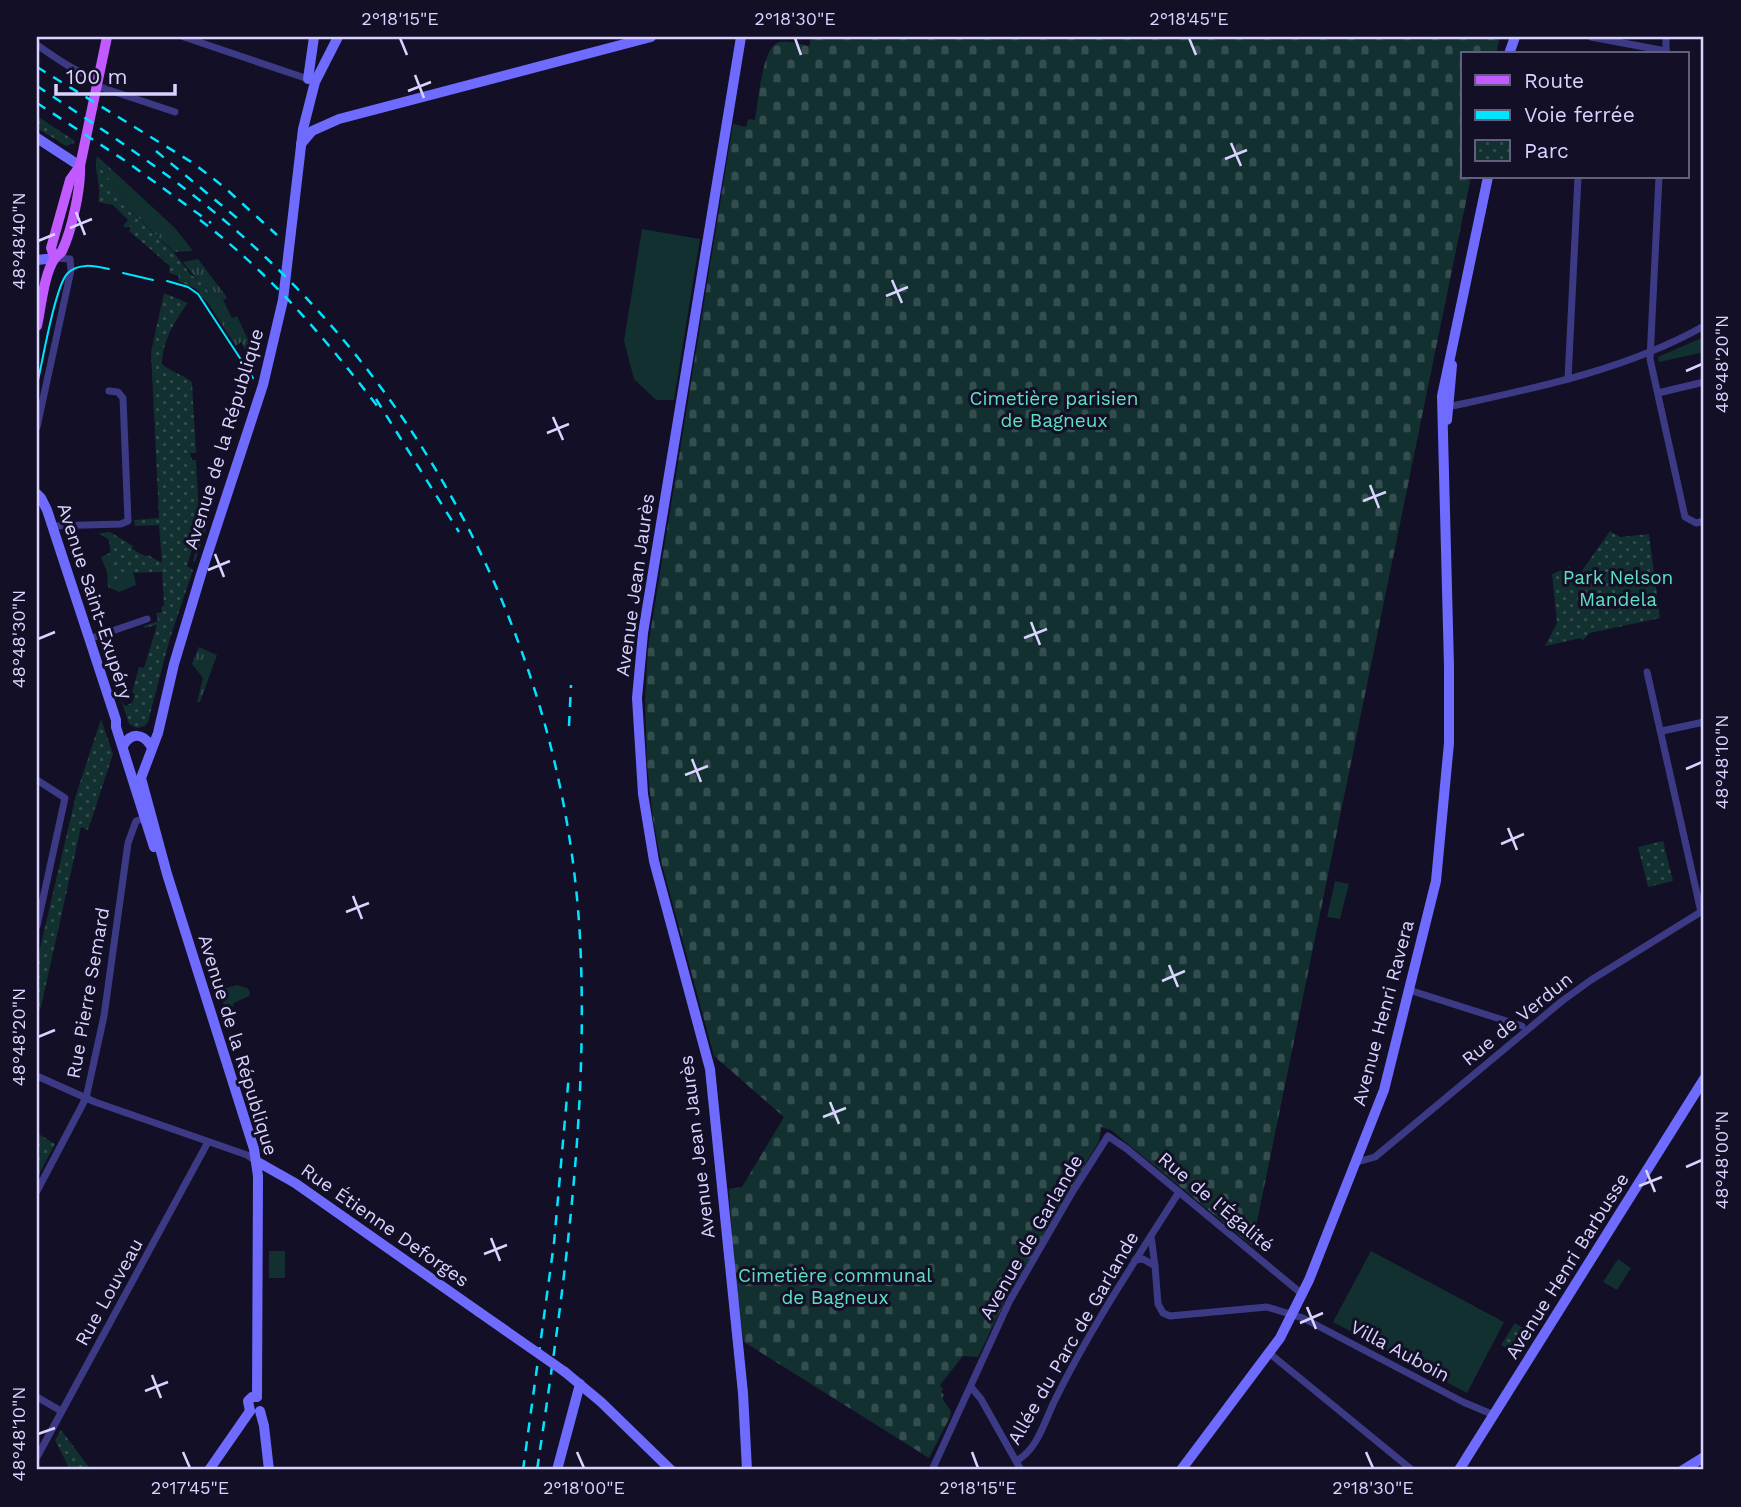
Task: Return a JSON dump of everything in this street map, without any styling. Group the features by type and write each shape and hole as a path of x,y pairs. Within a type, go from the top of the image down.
{"main road":[{"path":"37,326 47,279 55,258 51,247 70,180 80,166 107,37"}],"street":[{"path":"184,37 308,79 314,37"},
{"path":"300,145 312,131 339,119 651,37"},
{"name":"Avenue Jean Jaurès","path":"741,37 643,633 637,698 639,764 654,861 710,1069 743,1393 747,1470"},
{"path":"1591,37 1666,52 1666,37"},
{"path":"312,59 336,39"},
{"path":"336,39 315,82 306,113 316,120 339,119"},
{"path":"37,45 98,83 175,112"},
{"name":"Avenue de la République","path":"151,746 158,733 161,712 188,618 263,385 283,299 306,113"},
{"path":"37,138 80,166"},
{"name":"Avenue Henri Ravera","path":"1181,1470 1284,1332 1302,1294 1384,1090 1436,881 1449,743 1441,396 1488,178"},
{"path":"1568,379 1578,178"},
{"path":"1659,178 1650,351 1685,517 1696,523 1704,521"},
{"path":"37,260 71,259 72,266 37,427"},
{"path":"1448,407 1547,386 1650,351 1704,326"},
{"name":"Avenue Henri Ravera","path":"1446,557 1449,508 1448,407 1452,352"},
{"path":"1658,393 1704,382"},
{"path":"52,526 121,524 129,519 123,398 118,392 109,391"},
{"name":"Avenue Saint-Exupéry","path":"37,495 45,504 123,746"},
{"path":"89,639 147,620"},
{"path":"1647,672 1703,911"},
{"name":"Avenue de la République","path":"138,736 150,729 161,712"},
{"name":"Avenue Saint-Exupéry","path":"116,720 138,736"},
{"path":"1662,731 1704,722"},
{"path":"138,736 151,746 144,766 139,768 129,766 123,746 127,739 138,736"},
{"name":"Avenue de la République","path":"129,766 167,874 256,1161 257,1397 262,1403 255,1411 264,1426 269,1470"},
{"name":"Avenue de la République","path":"144,766 141,782 146,819"},
{"path":"37,780 65,799 37,926"},
{"name":"Rue Pierre Semard","path":"37,1191 86,1098 104,1016 132,830 136,821 146,819"},
{"name":"Rue de Verdun","path":"1357,1162 1375,1157 1562,1000 1703,911"},
{"path":"1409,990 1522,1026"},
{"name":"Rue Étienne Deforges","path":"37,1076 86,1098 256,1161 295,1183 565,1371 671,1470"},
{"name":"Avenue Henri Barbusse","path":"1459,1470 1704,1079"},
{"name":"Rue de l'Égalité","path":"1108,1136 1128,1149 1302,1294"},
{"name":"Avenue de Garlande","path":"932,1470 1013,1293 1108,1136"},
{"name":"Rue Louveau","path":"37,1457 208,1142"},
{"name":"Allée du Parc de Garlande","path":"1016,1461 1030,1450 1069,1372 1179,1192"},
{"path":"1151,1236 1155,1266"},
{"path":"1135,1260 1143,1259 1155,1266"},
{"name":"Villa Auboin","path":"1155,1266 1158,1304 1163,1313 1170,1316 1267,1307 1279,1309 1303,1318 1463,1402 1494,1415"},
{"path":"1269,1353 1412,1470"},
{"path":"557,1470 580,1384"},
{"path":"971,1387 981,1399 1020,1470"},
{"path":"37,1397 61,1411"},
{"path":"209,1470 255,1411"},
{"path":"1683,1470 1704,1457"}],"green space":[{"name":"Cimetière parisien de Bagneux","path":"811,37 1500,37 1496,52 1461,52 1461,178 1471,178 1252,1246 1111,1130 1101,1127 1099,1141 1004,1303 978,1357 963,1356 940,1385 944,1395 942,1398 951,1411 929,1458 744,1342 734,1274 729,1189 742,1187 784,1117 714,1056 661,861 647,765 645,699 648,647 733,124 746,127 748,119 755,120 764,68 775,44 787,41 809,46"},
{"path":"37,116 75,141 74,143 66,146 37,128"},
{"path":"97,156 175,228 193,251 174,252 131,211 96,161"},
{"path":"96,161 131,211 174,253 191,275 201,281 209,293 206,302 196,289 178,281 179,276 169,273 170,266 129,231 129,226 123,226 128,220 113,205 98,202"},
{"path":"642,229 700,239 674,400 656,400 634,379 624,341"},
{"path":"198,259 226,296 223,300 232,318 237,316 258,361 253,363 241,342 236,346 206,300 209,292 183,262"},
{"path":"164,293 188,303 170,332 162,364 192,382 196,453 190,453 192,460 196,460 199,516 210,516 195,562 193,561 198,544 197,531 193,531 194,543 187,566 193,570 170,638 148,722 137,728 129,724 121,700 125,706 132,703 139,667 144,668 157,625 144,626 158,621 156,613 162,612 162,572 125,573 127,582 123,583 107,578 113,576 109,540 99,533 110,532 133,546 132,549 162,563 159,525 135,526 134,520 159,518 151,352"},
{"path":"1704,337 1704,352 1659,362 1658,357"},
{"name":"Park Nelson Mandela","path":"1610,531 1620,537 1649,534 1660,618 1590,633 1582,641 1581,638 1545,646 1557,623 1552,574 1569,567 1579,575"},
{"path":"110,553 129,564 136,585 119,592 108,587 107,572 101,557"},
{"path":"199,647 217,655 200,702 197,702 203,678 192,664"},
{"path":"101,719 113,754 88,830 81,827 37,1015 37,961 76,795"},
{"path":"1663,841 1673,881 1648,887 1638,847"},
{"path":"1335,881 1349,884 1340,919 1327,917"},
{"path":"237,985 247,988 249,996 234,1003 232,1009 226,1011 219,990"},
{"path":"37,1133 55,1144 37,1178"},
{"path":"269,1251 285,1251 285,1278 269,1278"},
{"path":"1371,1251 1504,1322 1467,1393 1333,1322"},
{"path":"1618,1259 1631,1268 1617,1290 1603,1282"},
{"path":"1515,1323 1530,1333 1516,1354 1501,1345"},
{"path":"61,1430 91,1470 70,1470 55,1440"}],"tram line":[{"path":"37,385 62,282 71,270 81,266 109,269"},
{"path":"123,273 153,280"},
{"path":"167,281 188,287 198,294 253,378"}],"railway":[{"path":"37,67 193,163 277,235"},
{"path":"37,86 181,185 261,253 328,322 389,398 441,479 486,565 523,654 551,747 570,842 580,938 582,1005 581,1072 572,1205 537,1470"},
{"path":"37,103 127,162 211,223"},
{"path":"156,151 237,218"},
{"path":"200,220 226,240 273,284 338,356 378,407"},
{"path":"376,399 459,532"},
{"path":"569,726 571,685"},
{"path":"523,1470 554,1243 569,1074"}],"park label":[{"name":"Cimetière communal de Bagneux","path":"835,1286"}]}
